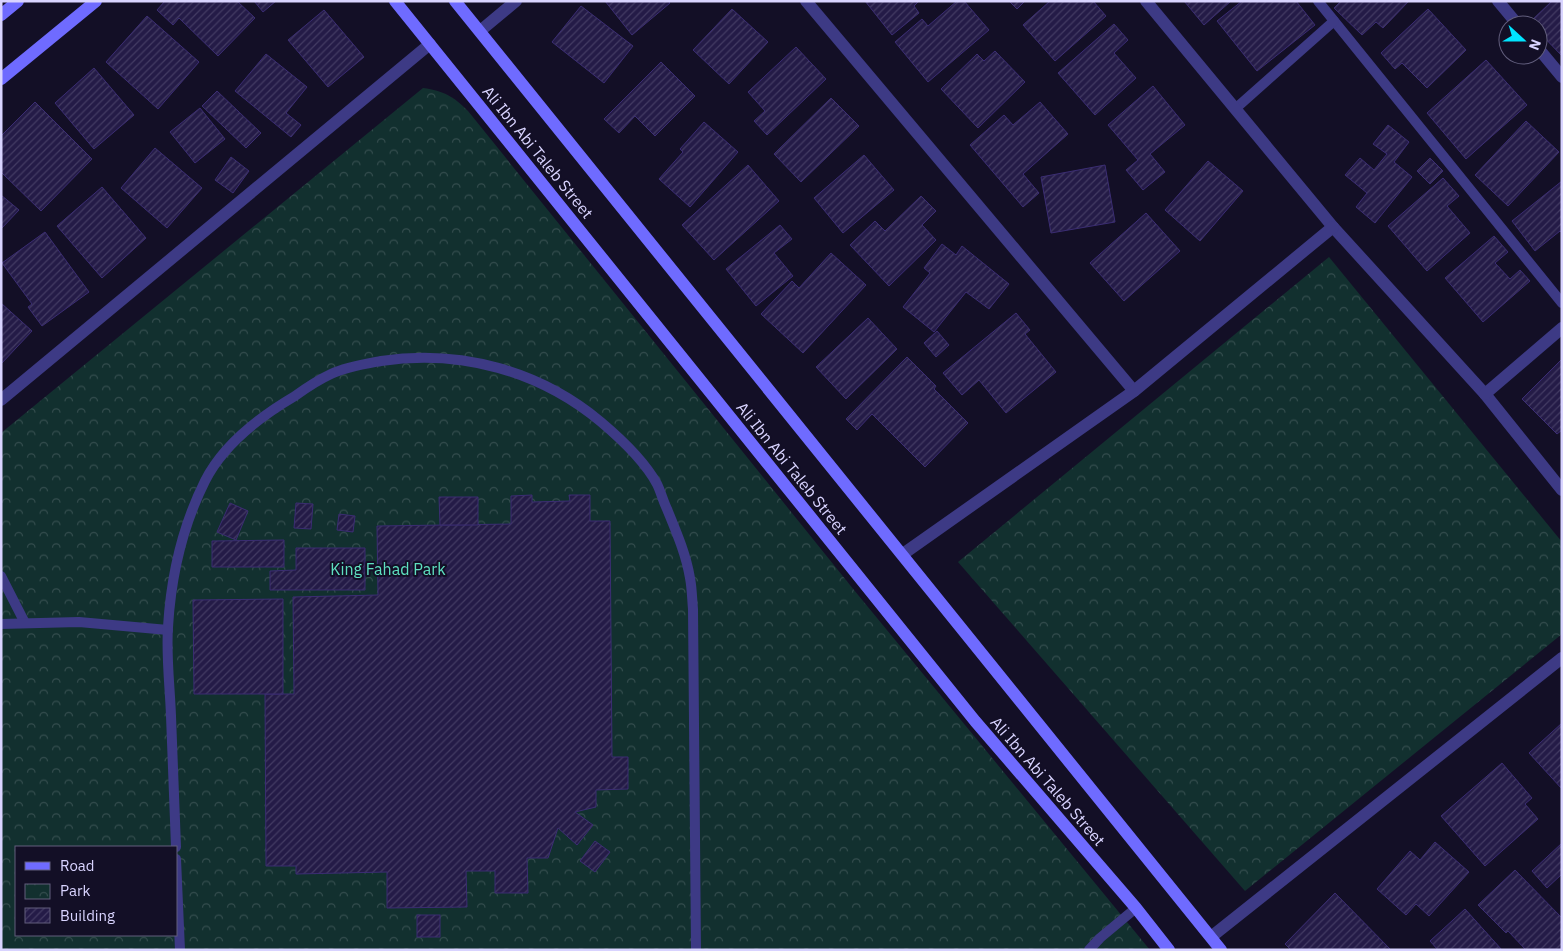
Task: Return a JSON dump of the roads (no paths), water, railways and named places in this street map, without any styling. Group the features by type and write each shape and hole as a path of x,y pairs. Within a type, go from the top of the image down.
{"street":[{"path":"1,15 18,1"},
{"path":"1,79 96,1"},
{"name":"Ali Ibn Abi Taleb Street","path":"395,1 975,721 1136,908 1169,950"},
{"name":"Ali Ibn Abi Taleb Street","path":"455,1 1222,950"},
{"path":"480,31 516,1"},
{"path":"806,1 1134,391"},
{"path":"1146,1 1333,227 1485,394 1562,490"},
{"path":"1498,1 1510,15"},
{"path":"1,400 430,44"},
{"path":"1548,60 1562,76"},
{"path":"903,554 1134,391 1333,227"},
{"path":"1485,394 1562,328"},
{"path":"1211,937 1562,658"}],"lane":[{"path":"1318,1 1562,303"},
{"path":"1235,109 1334,21"},
{"path":"176,846 168,630 174,570 182,538 206,479 225,452 250,426 275,408 332,373 365,364 398,359 431,357 464,360 497,367 529,378 559,392 587,410 613,432 636,456 656,483 683,549 690,577 693,609 696,950"},
{"path":"1,576 25,623"},
{"path":"1,624 79,622 168,630"},
{"path":"178,904 180,950"},
{"path":"1089,950 1100,938 1136,908"}],"park label":[{"name":"King Fahad Park","path":"388,569"}]}
